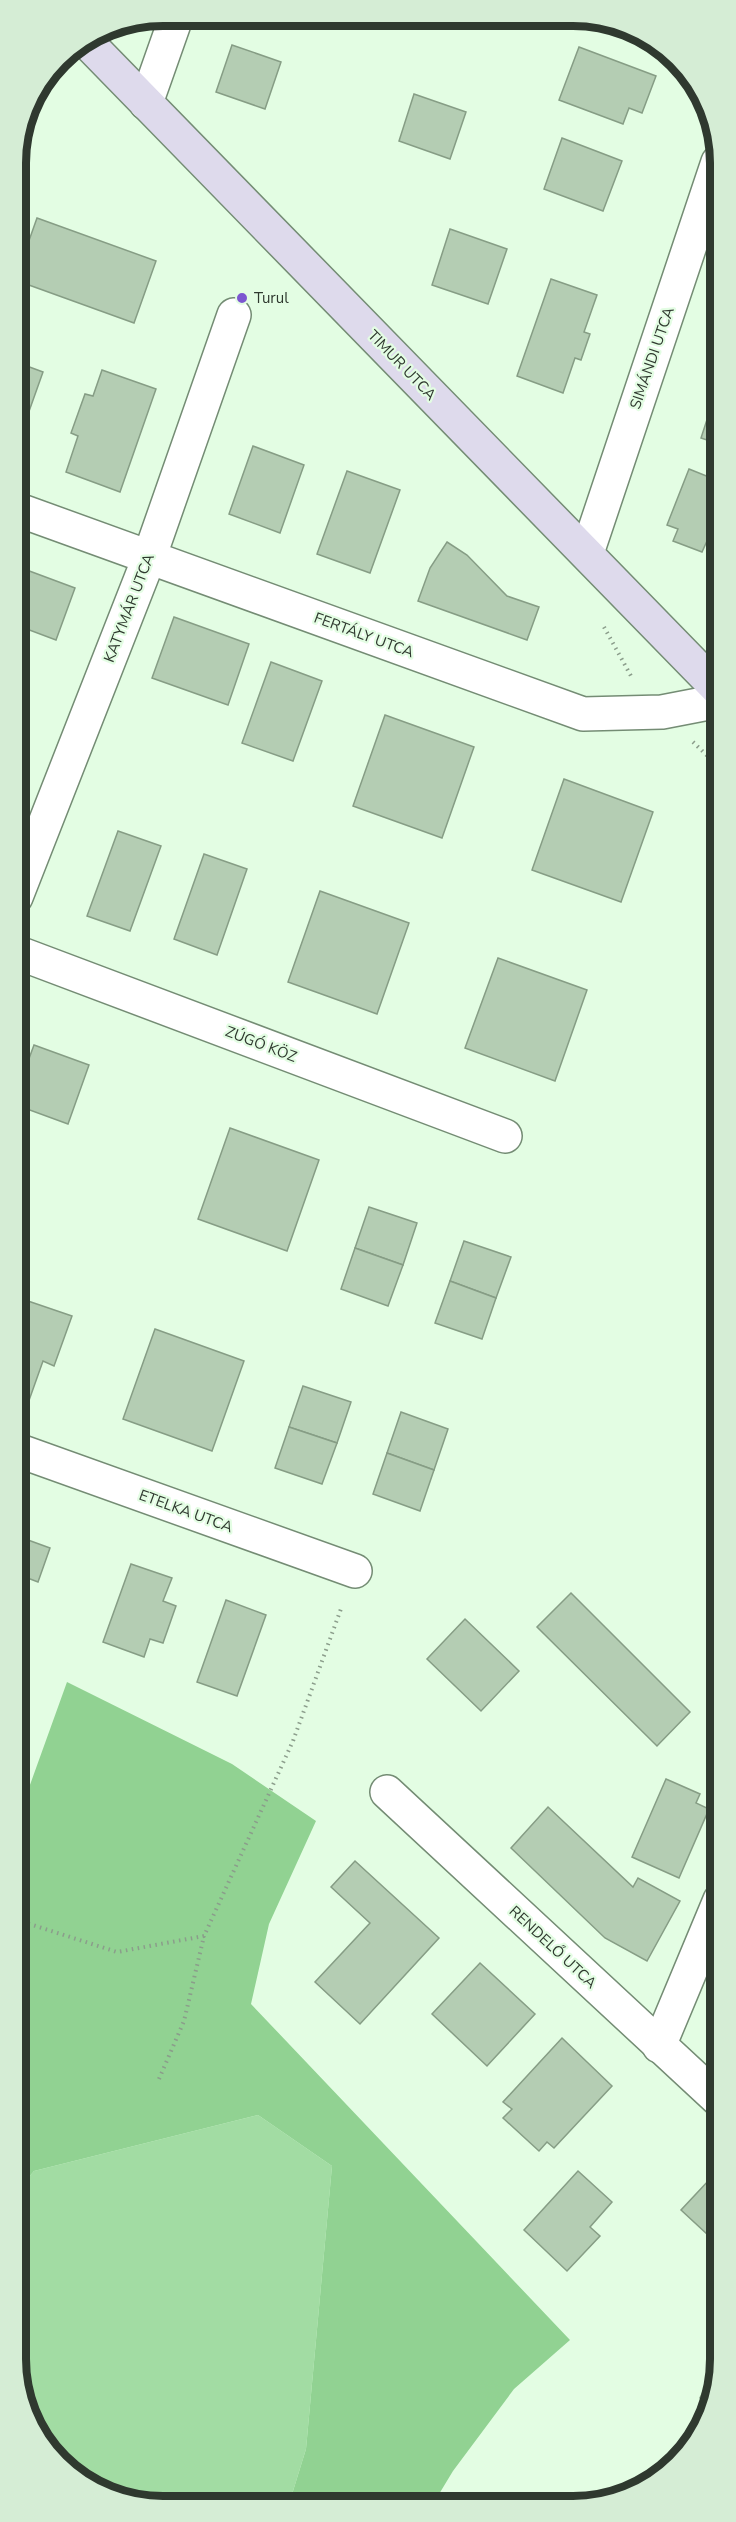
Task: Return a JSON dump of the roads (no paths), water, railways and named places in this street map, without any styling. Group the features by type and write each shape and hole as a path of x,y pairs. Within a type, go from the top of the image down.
{"street":[{"path":"146,103 173,26"},
{"name":"TIMUR UTCA","path":"92,46 711,681"},
{"name":"SIMÁNDI UTCA","path":"587,553 711,183"},
{"name":"KATYMÁR UTCA","path":"26,872 149,558 234,315"},
{"name":"FERTÁLY UTCA","path":"26,512 583,714 662,712 711,703"},
{"name":"ZÚGÓ KÖZ","path":"26,956 505,1136"},
{"name":"ETELKA UTCA","path":"26,1453 355,1571"},
{"name":"RENDELŐ UTCA","path":"387,1792 710,2092"},
{"path":"659,2046 710,1923"}],"place":[{"name":"Turul","path":"242,298"}]}
